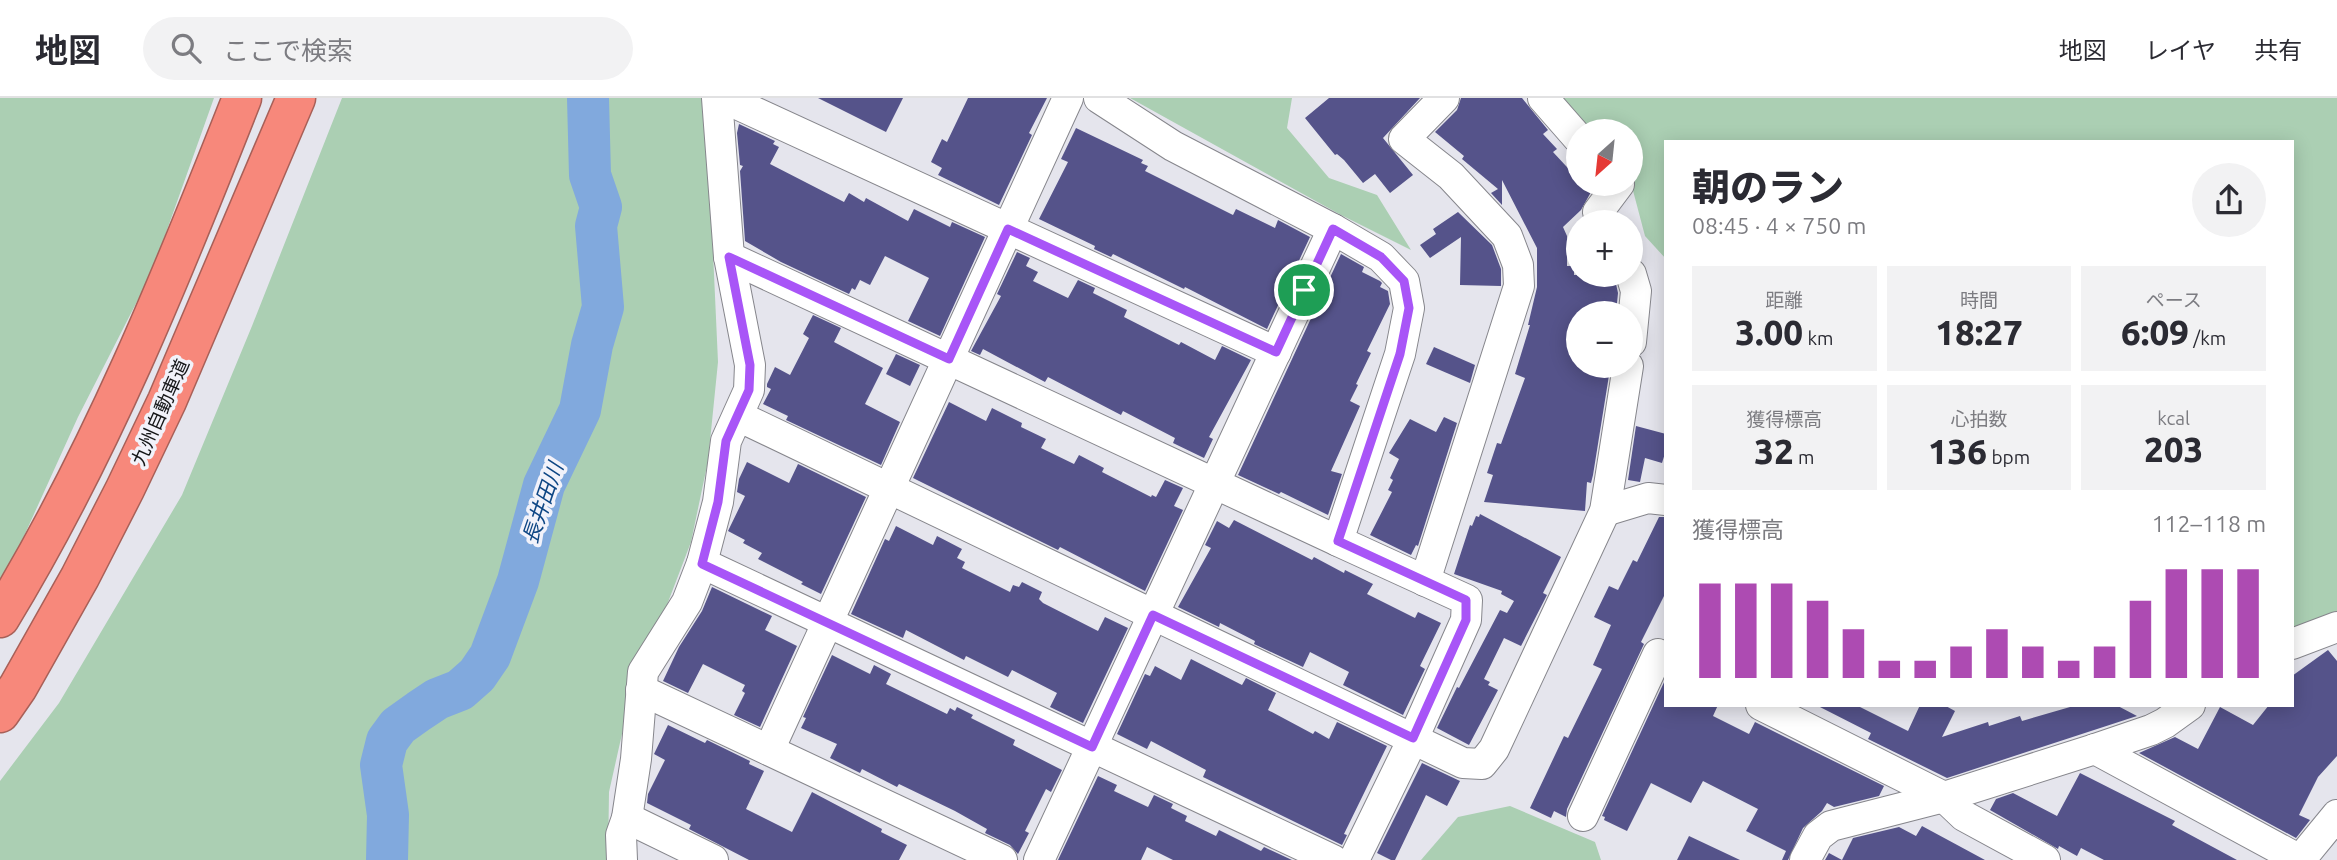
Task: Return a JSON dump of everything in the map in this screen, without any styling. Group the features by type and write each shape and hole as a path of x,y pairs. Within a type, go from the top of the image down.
{"highway":[{"path":"0,618 38,555 124,382 180,254 242,98"},
{"name":"九州自動車道","path":"0,713 18,687 55,621 125,489 167,401 296,98"}],"street":[{"path":"622,860 621,835 636,759 643,672 687,602 702,564 718,502 726,441 749,390 750,365 729,257 718,98"},
{"path":"724,98 1276,352"},
{"path":"769,750 1068,98"},
{"path":"1098,98 1173,146 1333,229 1381,257 1404,281 1409,308 1400,354 1338,541"},
{"path":"1425,581 1519,286 1518,265 1507,236 1451,176 1404,139 1444,98"},
{"path":"1543,98 1566,124"},
{"path":"1039,860 1333,229"},
{"path":"729,257 1466,600 1466,620 1413,738 1353,860"},
{"path":"738,416 1463,763 1482,764 1494,749 1605,511 1626,378"},
{"path":"1605,511 1648,498 1664,500"},
{"path":"702,564 1333,860"},
{"path":"2294,643 2337,626"},
{"path":"1583,816 1663,649"},
{"path":"641,690 1002,860"},
{"path":"1765,707 1944,797 2002,850 2045,860"},
{"path":"1805,860 1818,836 1831,826 1944,797 2095,750 2158,726 2187,707"},
{"path":"2095,750 2300,860 2337,815"},
{"path":"626,818 713,860"}],"green space":[{"path":"0,98 214,98 152,272 78,417 0,589"},
{"path":"342,98 706,98 718,362 708,461 691,542 628,707 609,792 608,860 0,860 0,781 59,703 182,495"},
{"path":"1130,98 1292,98 1287,128 1329,178 1377,195 1411,250 1341,215"},
{"path":"1557,98 2337,98 2337,615 2294,636 2294,140 1664,140 1664,257 1645,236 1643,210 1638,210 1634,196 1643,196 1643,119 1575,119"},
{"path":"1510,806 1595,842 1601,860 1421,860 1458,817"}],"building":[{"path":"818,98 903,98 886,132"},
{"path":"968,98 1047,98 999,205 938,175 942,168 931,162 942,139 947,142"},
{"path":"1329,98 1420,98 1383,138 1413,175 1390,193 1375,174 1363,183 1344,160 1335,155 1305,118"},
{"path":"1461,98 1522,98 1548,130 1543,134 1557,149 1553,152 1566,166 1566,196 1589,196 1581,210 1566,210 1566,224 1563,227 1566,234 1566,287 1617,287 1618,293 1617,301 1566,301 1566,378 1609,378 1593,475 1591,483 1587,482 1585,511 1484,502 1493,475 1487,473 1497,443 1501,444 1525,378 1515,374 1530,325 1537,287 1537,248 1502,180 1502,205 1491,193 1498,189 1435,132 1457,110"},
{"path":"739,124 775,141 773,144 779,147 770,164 844,202 849,193 864,202 866,198 908,221 914,209 950,227 952,222 985,237 940,336 908,321 929,278 885,256 870,285 860,280 855,290 852,288 849,294 781,262 745,241 740,171 743,166 740,165 737,133"},
{"path":"1076,128 1143,160 1141,163 1148,166 1145,171 1233,215 1236,209 1275,228 1278,220 1310,237 1267,329 1185,287 1184,289 1113,254 1111,257 1094,249 1095,246 1039,219 1068,162 1061,159"},
{"path":"1458,212 1492,245 1501,269 1501,286 1460,285 1461,237 1430,258 1420,245 1436,234 1433,229"},
{"path":"1017,252 1030,258 1026,266 1038,272 1033,281 1068,298 1078,280 1095,288 1093,293 1127,310 1124,317 1179,345 1181,342 1215,360 1222,346 1251,360 1209,437 1213,439 1204,458 1173,443 1175,438 1123,411 1121,415 1048,377 1045,382 983,349 980,355 971,351 1001,296 997,294"},
{"path":"1341,254 1364,267 1362,272 1382,283 1380,287 1388,291 1390,304 1367,351 1371,353 1350,401 1360,406 1331,471 1342,474 1328,515 1238,475"},
{"path":"813,315 841,328 834,342 883,368 865,404 900,422 881,465 786,420 788,416 763,404 771,389 767,384 775,367 790,375 809,338 803,334"},
{"path":"1434,347 1475,365 1470,383 1426,364"},
{"path":"896,354 920,365 910,386 886,374"},
{"path":"949,402 986,421 992,408 1046,439 1041,448 1074,464 1079,455 1104,468 1102,472 1151,497 1156,497 1165,480 1183,488 1174,506 1183,510 1145,591 1060,547 1058,550 913,478"},
{"path":"1444,417 1457,423 1418,546 1416,545 1411,555 1370,535 1392,492 1388,490 1393,480 1390,478 1399,459 1389,453 1410,419 1436,432"},
{"path":"1636,426 1664,433 1662,463 1645,458 1640,482 1628,480"},
{"path":"747,462 789,483 798,464 866,497 821,594 758,559 762,553 728,531 745,496 737,492 739,479"},
{"path":"1480,514 1561,557 1543,593 1547,595 1521,646 1504,638 1484,679 1490,682 1488,685 1498,690 1469,745 1437,728 1500,610 1507,613 1514,601 1501,594 1502,591 1454,574 1470,525 1472,526 1476,516 1479,517"},
{"path":"1659,517 1664,517 1664,596 1641,642 1644,644 1567,809 1566,817 1554,811 1551,818 1530,808 1564,736 1568,738 1602,669 1593,665 1611,625 1594,617 1609,586 1618,590 1633,560 1637,562"},
{"path":"1234,520 1312,560 1314,557 1373,584 1367,594 1415,618 1418,612 1441,623 1420,666 1425,669 1403,715 1343,685 1349,672 1310,652 1303,667 1254,644 1255,641 1220,623 1219,627 1178,607 1211,548 1205,545 1217,521 1229,528"},
{"path":"896,526 933,545 937,536 962,549 957,558 965,562 962,568 1010,592 1013,585 1019,587 1022,582 1042,592 1039,599 1043,603 1098,631 1105,617 1128,628 1083,723 1050,707 1057,693 1012,670 1008,677 966,656 964,660 906,630 903,638 851,614 885,539 889,541"},
{"path":"712,587 772,616 765,630 797,646 760,727 734,715 745,693 742,691 745,685 703,664 688,693 663,681 679,647 702,611"},
{"path":"2328,650 2337,661 2337,756 2318,777 2299,815 2310,820 2296,838 2139,753 2175,737 2198,749 2220,707 2253,725 2267,707 2294,707 2294,675"},
{"path":"832,655 870,674 874,665 891,674 886,684 947,714 950,708 955,711 957,707 973,715 971,718 1015,740 1013,745 1062,770 1051,792 1046,789 1025,831 1029,833 1018,854 1010,845 985,833 987,829 955,811 899,784 897,787 862,769 860,773 830,758 837,744 801,728 806,718 803,717"},
{"path":"1191,659 1242,685 1246,678 1276,693 1268,710 1313,734 1315,731 1329,739 1337,722 1387,746 1344,834 1347,835 1342,845 1203,777 1206,770 1151,741 1147,749 1117,734 1145,674 1150,676 1155,666 1181,680"},
{"path":"1664,682 1664,707 1717,707 1713,716 1749,734 1755,722 1884,786 1879,796 1834,807 1827,803 1803,828 1788,860 1782,860 1786,851 1746,831 1758,809 1703,781 1691,803 1651,783 1627,831 1604,820 1605,817 1602,816"},
{"path":"1820,707 1860,707 1908,731 1919,707 1948,707 1955,711 1942,737 1988,722 1989,726 2020,716 2022,721 2070,707 2120,707 2137,716 1947,778 1868,739 1871,733"},
{"path":"668,725 705,743 707,740 764,771 746,809 792,832 812,792 907,845 899,860 749,860 689,829 691,825 647,803 648,794 665,760 654,754"},
{"path":"1422,763 1460,781 1447,806 1426,795 1395,860 1391,860 1377,853"},
{"path":"2080,773 2175,821 2172,825 2237,860 2104,860 2081,848 2077,856 2059,846 2058,849 1990,810 1996,799 2013,793 2057,816"},
{"path":"1098,776 1117,785 1114,791 1148,807 1154,795 1173,804 1171,808 1187,816 1185,821 1216,836 1219,830 1261,851 1264,847 1292,860 1173,860 1147,847 1141,860 1058,860"},
{"path":"1922,826 1985,860 1842,860 1853,838 1899,827 1916,836"},
{"path":"1689,836 1740,860 1677,860"},
{"path":"1829,853 1842,860 1825,860"}],"waterway":[{"name":"長井田川","path":"387,860 388,815 381,765 387,741 398,726 419,711 437,699 460,690 477,675 490,656 518,581 544,485 580,410 592,345 603,307 596,226 601,207 590,175 588,98"}],"route":[{"path":"1008,229 1276,352 1304,290 1333,229 1381,257 1404,281 1409,308 1400,354 1338,541 1466,600 1466,620 1413,738 1153,615 1092,747 702,564 718,502 726,441 749,390 750,365 729,257 949,359 1008,229"}]}
